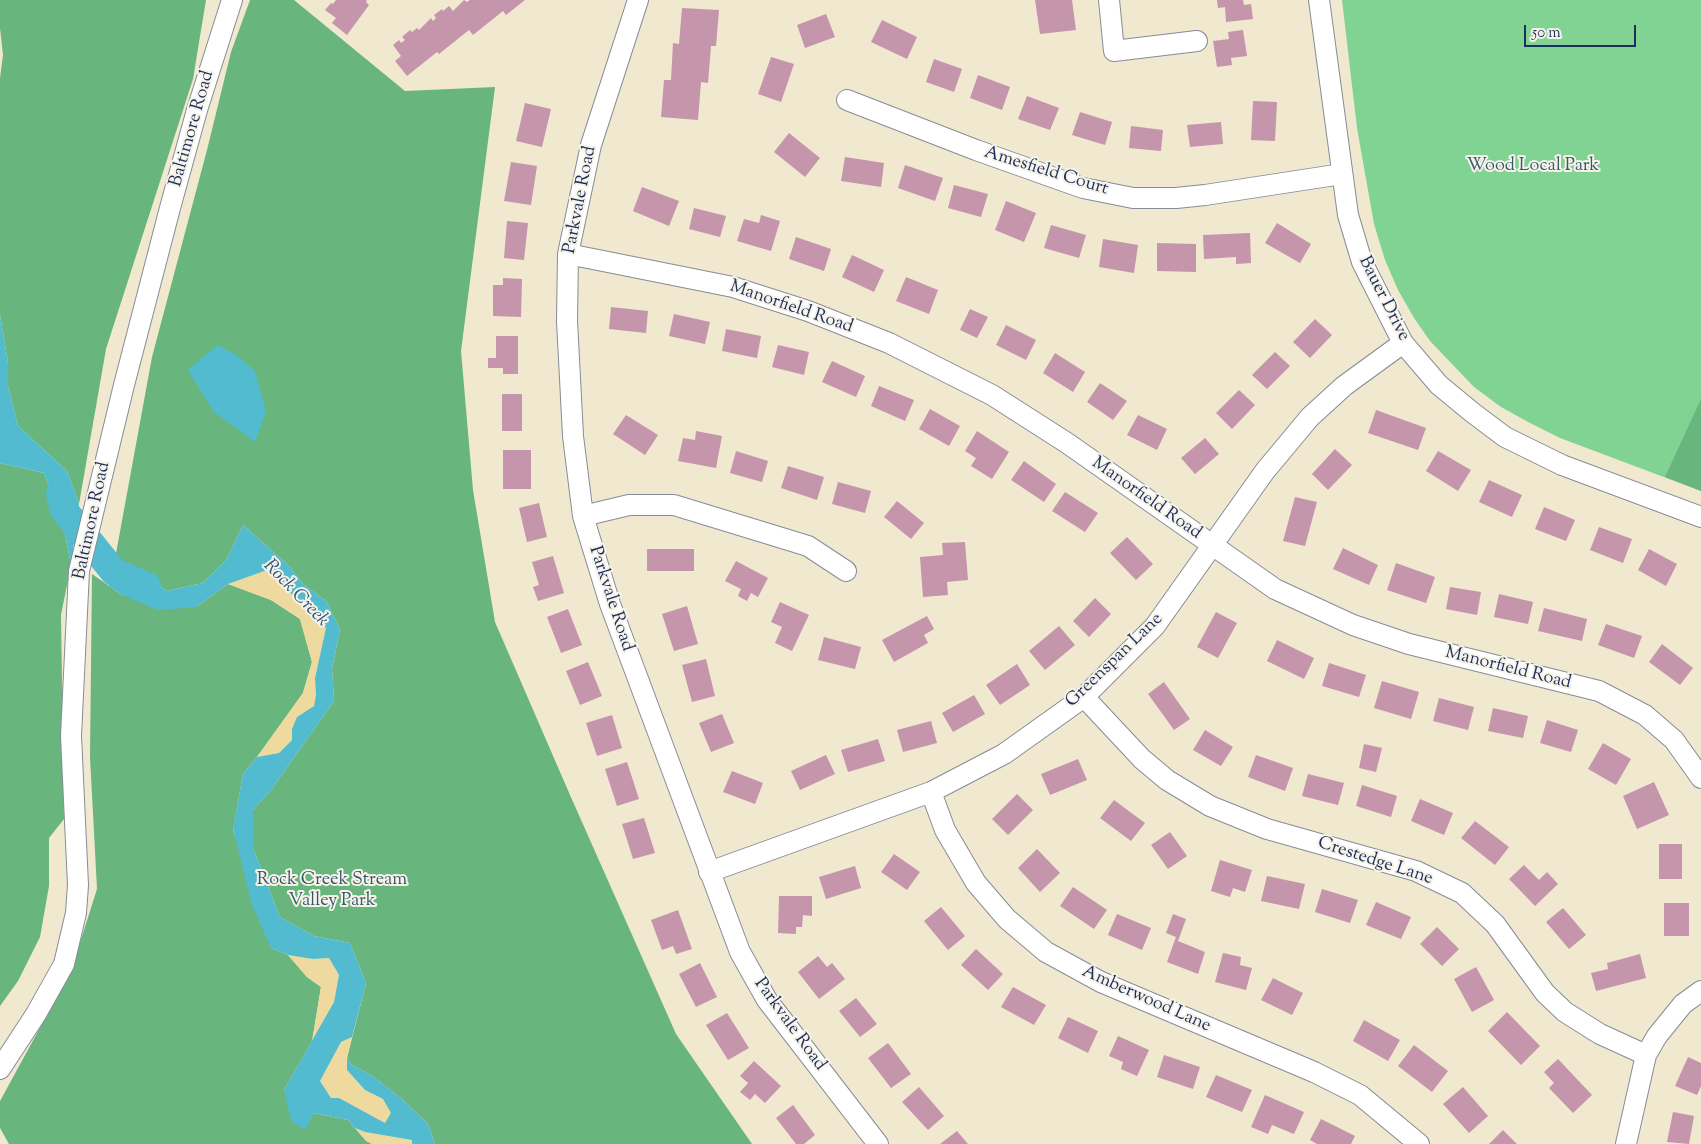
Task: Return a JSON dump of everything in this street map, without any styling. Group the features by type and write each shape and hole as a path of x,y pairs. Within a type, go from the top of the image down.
{"street":[{"name":"Baltimore Road","path":"0,1069 36,1014 64,964 76,912 78,885 72,736 79,571 124,385 170,208 197,110 232,0"},
{"name":"Parkvale Road","path":"638,0 591,145 568,254 567,321 573,436 583,516 610,604 740,952 767,1000 878,1144"},
{"path":"1109,0 1114,51 1197,41"},
{"name":"Bauer Drive","path":"1319,0 1348,215 1362,262 1403,343 1439,385 1505,437 1562,465 1701,517"},
{"name":"Amesfield Court","path":"847,100 976,150 1083,188 1133,198 1176,198 1205,195 1342,174"},
{"name":"Manorfield Road","path":"568,254 733,287 808,310 888,343 992,395 1066,443 1276,589 1353,625 1409,644 1599,691 1645,715 1674,740 1701,778"},
{"name":"Greenspan Lane","path":"709,872 932,792 1004,754 1084,697 1155,626 1265,471 1310,417 1344,386 1403,343"},
{"path":"583,516 629,504 674,504 808,546 846,571"},
{"name":"Crestedge Lane","path":"1084,697 1142,759 1167,780 1210,806 1267,829 1416,871 1462,893 1495,924 1545,993 1565,1012 1600,1034 1646,1055"},
{"name":"Amberwood Lane","path":"932,792 945,830 976,883 1007,919 1046,952 1100,982 1314,1072 1360,1095 1419,1144"},
{"path":"1626,1144 1646,1055 1657,1036 1683,1004 1701,991"}],"green space":[{"path":"0,0 206,0 193,79 106,349 79,504 67,471 18,426 8,386 8,363 0,315 0,78 3,55 0,28"},
{"name":"Rock Creek Stream Valley Park","path":"250,0 294,0 405,91 495,87 461,351 473,490 495,622 676,1034 752,1144 435,1144 428,1124 402,1099 371,1075 352,1065 347,1058 366,983 350,943 314,936 280,917 253,848 253,810 271,790 334,701 332,669 340,629 326,601 303,584 290,567 243,525 226,560 203,583 167,591 115,559 152,357 231,52"},
{"name":"Wood Local Park","path":"1342,0 1701,0 1701,491 1560,438 1501,407 1474,387 1430,341 1398,290 1385,260 1374,224 1357,128"},
{"path":"1701,399 1701,491 1665,477"},
{"path":"0,463 44,473 63,523 71,565 61,615 64,819 49,838 49,886 40,937 18,981 0,1006"},
{"path":"92,574 122,595 196,607 228,584 271,600 300,619 312,662 303,693 243,774 233,830 271,948 288,955 307,977 321,987 312,1041 284,1090 314,1113 348,1120 366,1141 372,1144 9,1144 0,1128 0,1101 71,971 97,889 90,757"}],"sand":[{"path":"267,570 326,628 315,678 316,695 314,706 297,717 292,729 292,740 279,753 257,757 303,693 312,662 300,619 271,600 228,584"},
{"path":"288,955 313,959 329,958 339,975 334,1002 312,1042 321,987 307,977"},
{"path":"352,1037 347,1058 347,1070 365,1090 383,1099 392,1114 385,1123 339,1098 331,1098 320,1081 341,1042"},
{"path":"355,1128 365,1132 412,1140 412,1144 372,1144"}],"water":[{"path":"0,315 8,363 8,386 18,426 67,471 79,504 71,565 63,523 44,473 0,463"},
{"path":"217,345 235,354 255,371 266,411 255,442 214,412 188,370"},
{"path":"243,525 290,567 303,584 326,601 340,629 332,669 334,701 271,790 253,810 253,848 280,917 314,936 350,943 366,983 352,1037 341,1042 320,1081 331,1098 339,1098 385,1123 391,1113 383,1099 365,1090 347,1070 347,1058 352,1065 371,1075 402,1099 428,1124 435,1144 412,1144 412,1140 365,1132 355,1128 348,1120 314,1113 305,1130 291,1121 284,1090 334,1002 339,975 329,958 313,959 288,955 271,948 252,905 233,829 243,774 257,757 279,753 292,740 292,729 297,717 314,706 316,695 315,678 326,628 267,570 228,584 196,607 158,610 122,595 109,586 115,559 167,591 203,583 226,560"}],"building":[{"path":"336,0 367,0 366,2 369,5 347,35 332,23 336,18 325,10"},
{"path":"464,0 467,2 470,0 525,0 506,15 503,11 473,35 469,30 407,76 395,61 401,56 393,45 399,40 401,43 405,40 402,37 410,30 412,32 417,28 419,30 431,18 433,21 436,18 434,15 442,9 443,11 449,6 453,11"},
{"path":"1035,0 1072,0 1076,30 1040,34"},
{"path":"1217,0 1243,0 1244,5 1251,4 1253,19 1226,22 1225,7 1218,8"},
{"path":"682,8 719,10 716,46 711,46 708,83 701,82 698,120 661,117 664,80 671,80 673,43 679,44"},
{"path":"826,14 835,37 805,48 797,25"},
{"path":"882,20 917,37 907,59 871,42"},
{"path":"1243,30 1247,56 1231,58 1232,65 1217,67 1213,41 1229,39 1228,32"},
{"path":"771,57 794,64 781,102 758,94"},
{"path":"934,59 962,69 954,92 926,82"},
{"path":"978,75 1010,87 1002,110 970,98"},
{"path":"1027,96 1059,108 1050,130 1018,119"},
{"path":"1253,101 1277,102 1275,141 1251,140"},
{"path":"525,103 551,109 542,147 516,141"},
{"path":"1080,112 1112,122 1105,145 1072,135"},
{"path":"1221,122 1223,144 1190,147 1187,125"},
{"path":"1131,126 1163,130 1161,151 1129,148"},
{"path":"789,133 820,158 805,177 774,152"},
{"path":"845,157 884,163 881,187 841,181"},
{"path":"511,162 537,166 531,205 504,201"},
{"path":"905,165 943,178 935,201 898,188"},
{"path":"954,185 988,194 981,217 948,208"},
{"path":"642,187 679,201 669,226 633,211"},
{"path":"1006,201 1036,213 1024,242 995,230"},
{"path":"694,208 726,216 720,237 689,229"},
{"path":"761,215 780,221 771,251 737,241 744,219 759,223"},
{"path":"507,221 528,223 524,260 504,258"},
{"path":"1277,223 1311,244 1300,263 1265,243"},
{"path":"1051,225 1086,235 1079,258 1044,248"},
{"path":"1250,233 1251,263 1236,264 1236,257 1204,259 1203,235"},
{"path":"796,237 831,249 824,271 789,259"},
{"path":"1103,239 1138,245 1134,273 1099,267"},
{"path":"1157,243 1196,244 1196,272 1157,271"},
{"path":"852,255 884,270 874,292 842,277"},
{"path":"906,277 938,290 929,314 896,301"},
{"path":"503,278 522,279 521,317 493,316 493,285 503,285"},
{"path":"611,307 648,311 646,333 609,329"},
{"path":"970,309 988,317 977,338 960,330"},
{"path":"674,314 710,322 705,344 669,336"},
{"path":"1315,319 1332,335 1310,358 1293,342"},
{"path":"1006,325 1036,340 1026,360 996,345"},
{"path":"726,329 761,336 757,358 722,351"},
{"path":"496,336 518,336 518,374 503,374 503,368 488,368 488,358 496,358"},
{"path":"778,345 809,352 804,375 772,367"},
{"path":"1275,352 1290,366 1267,389 1252,375"},
{"path":"1055,353 1085,372 1073,392 1043,373"},
{"path":"832,361 865,376 856,397 822,382"},
{"path":"1100,383 1127,401 1113,420 1087,402"},
{"path":"879,386 914,400 905,421 871,406"},
{"path":"1239,390 1255,405 1232,429 1216,413"},
{"path":"502,394 522,394 522,431 502,431"},
{"path":"930,409 960,426 949,446 919,429"},
{"path":"1376,410 1426,428 1418,450 1368,433"},
{"path":"626,415 658,435 645,455 613,434"},
{"path":"1138,415 1167,429 1157,450 1127,435"},
{"path":"696,431 722,436 716,468 678,461 683,438 695,440"},
{"path":"977,431 1009,452 992,479 971,466 976,458 965,451"},
{"path":"1205,438 1219,454 1195,474 1181,458"},
{"path":"1335,449 1352,465 1328,490 1312,474"},
{"path":"503,450 531,450 531,489 503,489"},
{"path":"736,451 768,461 762,482 730,473"},
{"path":"1438,451 1471,470 1458,491 1426,471"},
{"path":"1024,461 1056,484 1044,502 1011,480"},
{"path":"788,466 824,477 817,500 781,488"},
{"path":"1489,480 1522,495 1512,517 1479,502"},
{"path":"838,482 871,491 865,513 832,504"},
{"path":"1065,492 1098,513 1085,532 1052,511"},
{"path":"1295,497 1317,502 1305,546 1283,541"},
{"path":"897,501 924,523 911,539 884,517"},
{"path":"539,503 547,537 527,542 519,508"},
{"path":"1544,507 1575,520 1566,541 1535,529"},
{"path":"1599,527 1632,539 1623,563 1590,550"},
{"path":"1127,537 1153,564 1136,580 1110,553"},
{"path":"965,542 968,580 947,582 948,595 923,597 920,557 943,555 942,543"},
{"path":"1343,548 1378,565 1369,585 1333,569"},
{"path":"647,549 694,549 694,571 647,571"},
{"path":"1649,549 1677,564 1666,586 1638,570"},
{"path":"553,556 564,593 538,601 533,587 539,585 532,562"},
{"path":"736,561 768,578 758,597 751,593 747,601 738,596 741,589 725,581"},
{"path":"1396,563 1435,577 1426,603 1387,590"},
{"path":"1450,587 1481,592 1477,615 1446,609"},
{"path":"1499,594 1533,602 1528,624 1494,617"},
{"path":"1095,598 1111,614 1089,637 1073,621"},
{"path":"780,602 809,615 792,651 775,643 782,627 771,622"},
{"path":"687,606 698,644 674,651 662,614"},
{"path":"1544,608 1587,619 1582,641 1538,631"},
{"path":"568,609 582,645 561,653 547,617"},
{"path":"1216,612 1237,623 1218,658 1197,647"},
{"path":"927,616 934,629 924,635 928,643 894,662 882,640"},
{"path":"1606,624 1642,636 1634,658 1598,645"},
{"path":"1059,626 1075,645 1045,670 1029,651"},
{"path":"824,637 861,647 855,669 818,660"},
{"path":"1277,640 1314,658 1304,679 1267,661"},
{"path":"1662,644 1693,668 1680,685 1649,662"},
{"path":"706,659 715,696 692,702 682,665"},
{"path":"588,662 602,696 580,705 566,671"},
{"path":"1329,663 1366,675 1359,697 1322,686"},
{"path":"1017,664 1030,685 1000,705 986,685"},
{"path":"1382,681 1419,692 1411,719 1374,708"},
{"path":"1164,682 1190,719 1174,730 1148,694"},
{"path":"974,695 985,714 953,732 942,713"},
{"path":"1439,698 1474,707 1468,730 1433,721"},
{"path":"1493,708 1528,716 1523,738 1488,731"},
{"path":"722,714 734,743 711,752 699,723"},
{"path":"612,715 622,748 597,756 586,723"},
{"path":"1547,720 1578,730 1571,752 1540,743"},
{"path":"931,721 937,743 903,752 897,730"},
{"path":"1205,730 1233,747 1221,766 1193,750"},
{"path":"878,739 885,761 848,772 841,750"},
{"path":"1603,743 1631,759 1616,785 1588,769"},
{"path":"1364,744 1382,748 1376,772 1359,768"},
{"path":"826,755 835,774 800,790 791,771"},
{"path":"1256,755 1293,768 1285,791 1248,777"},
{"path":"1078,759 1087,780 1050,795 1041,774"},
{"path":"627,762 639,799 617,806 605,769"},
{"path":"732,771 763,783 755,804 723,792"},
{"path":"1308,774 1344,783 1338,805 1302,796"},
{"path":"1654,782 1669,815 1637,829 1623,796"},
{"path":"1362,785 1397,796 1391,817 1356,806"},
{"path":"1017,794 1033,810 1008,835 992,819"},
{"path":"1420,799 1453,813 1444,835 1411,821"},
{"path":"1114,800 1145,823 1131,841 1100,818"},
{"path":"644,818 655,853 633,859 622,824"},
{"path":"1475,821 1509,847 1495,865 1461,838"},
{"path":"1170,832 1187,856 1168,869 1151,845"},
{"path":"1659,844 1682,844 1682,879 1659,879"},
{"path":"1037,849 1060,873 1040,892 1018,868"},
{"path":"894,854 920,872 907,890 881,872"},
{"path":"1220,860 1252,870 1245,892 1233,888 1230,897 1211,891"},
{"path":"1524,865 1539,880 1547,872 1558,884 1535,906 1509,879"},
{"path":"855,866 861,888 826,899 819,877"},
{"path":"1267,876 1305,884 1299,909 1261,901"},
{"path":"1073,887 1107,910 1094,929 1060,906"},
{"path":"1322,889 1358,900 1350,923 1315,912"},
{"path":"779,896 812,896 812,916 803,915 802,927 796,927 796,934 778,933"},
{"path":"1376,902 1411,917 1401,939 1366,925"},
{"path":"1664,903 1689,903 1689,936 1664,936"},
{"path":"941,907 965,936 948,950 924,921"},
{"path":"1563,908 1586,935 1569,949 1546,922"},
{"path":"678,910 692,949 676,954 673,946 662,950 651,920"},
{"path":"1117,914 1151,928 1142,950 1108,935"},
{"path":"1173,914 1186,919 1178,941 1205,952 1198,974 1167,962 1176,937 1166,933"},
{"path":"1437,927 1459,949 1442,966 1420,944"},
{"path":"976,949 1003,974 988,990 961,965"},
{"path":"1223,953 1241,957 1240,965 1252,968 1246,990 1215,982"},
{"path":"1640,954 1646,978 1596,991 1591,973 1608,969 1607,963"},
{"path":"818,956 827,967 832,963 845,979 819,999 798,972"},
{"path":"700,963 717,997 696,1007 679,974"},
{"path":"1476,967 1494,1000 1472,1012 1454,979"},
{"path":"1273,978 1303,993 1292,1015 1261,1000"},
{"path":"1013,987 1046,1005 1034,1025 1001,1007"},
{"path":"856,998 877,1024 860,1037 839,1011"},
{"path":"1507,1012 1540,1046 1521,1065 1488,1031"},
{"path":"727,1013 749,1048 728,1060 706,1025"},
{"path":"1068,1017 1098,1031 1088,1053 1058,1038"},
{"path":"1364,1020 1400,1040 1388,1061 1353,1041"},
{"path":"1118,1036 1149,1050 1137,1076 1121,1069 1123,1062 1109,1056"},
{"path":"888,1043 911,1074 891,1088 868,1058"},
{"path":"1414,1045 1448,1071 1432,1092 1398,1066"},
{"path":"1164,1055 1200,1067 1193,1089 1157,1077"},
{"path":"1688,1057 1701,1063 1701,1086 1697,1095 1675,1086"},
{"path":"1558,1059 1592,1095 1573,1113 1549,1088 1554,1083 1544,1072"},
{"path":"754,1061 781,1086 765,1103 755,1094 750,1100 740,1092 748,1083 740,1076"},
{"path":"1216,1075 1252,1090 1242,1112 1206,1097"},
{"path":"919,1087 944,1116 928,1130 902,1102"},
{"path":"1463,1087 1488,1116 1469,1133 1443,1104"},
{"path":"1265,1095 1304,1112 1294,1134 1272,1125 1268,1134 1251,1127"},
{"path":"793,1105 815,1135 804,1144 796,1144 776,1118"},
{"path":"1673,1112 1694,1116 1689,1144 1667,1142"},
{"path":"1321,1119 1355,1136 1351,1144 1317,1144 1310,1140"},
{"path":"1503,1130 1517,1144 1489,1144"},
{"path":"957,1131 968,1144 940,1144"}],"waterway":[{"name":"Rock Creek","path":"60,494 64,510 114,572 147,586"}]}
